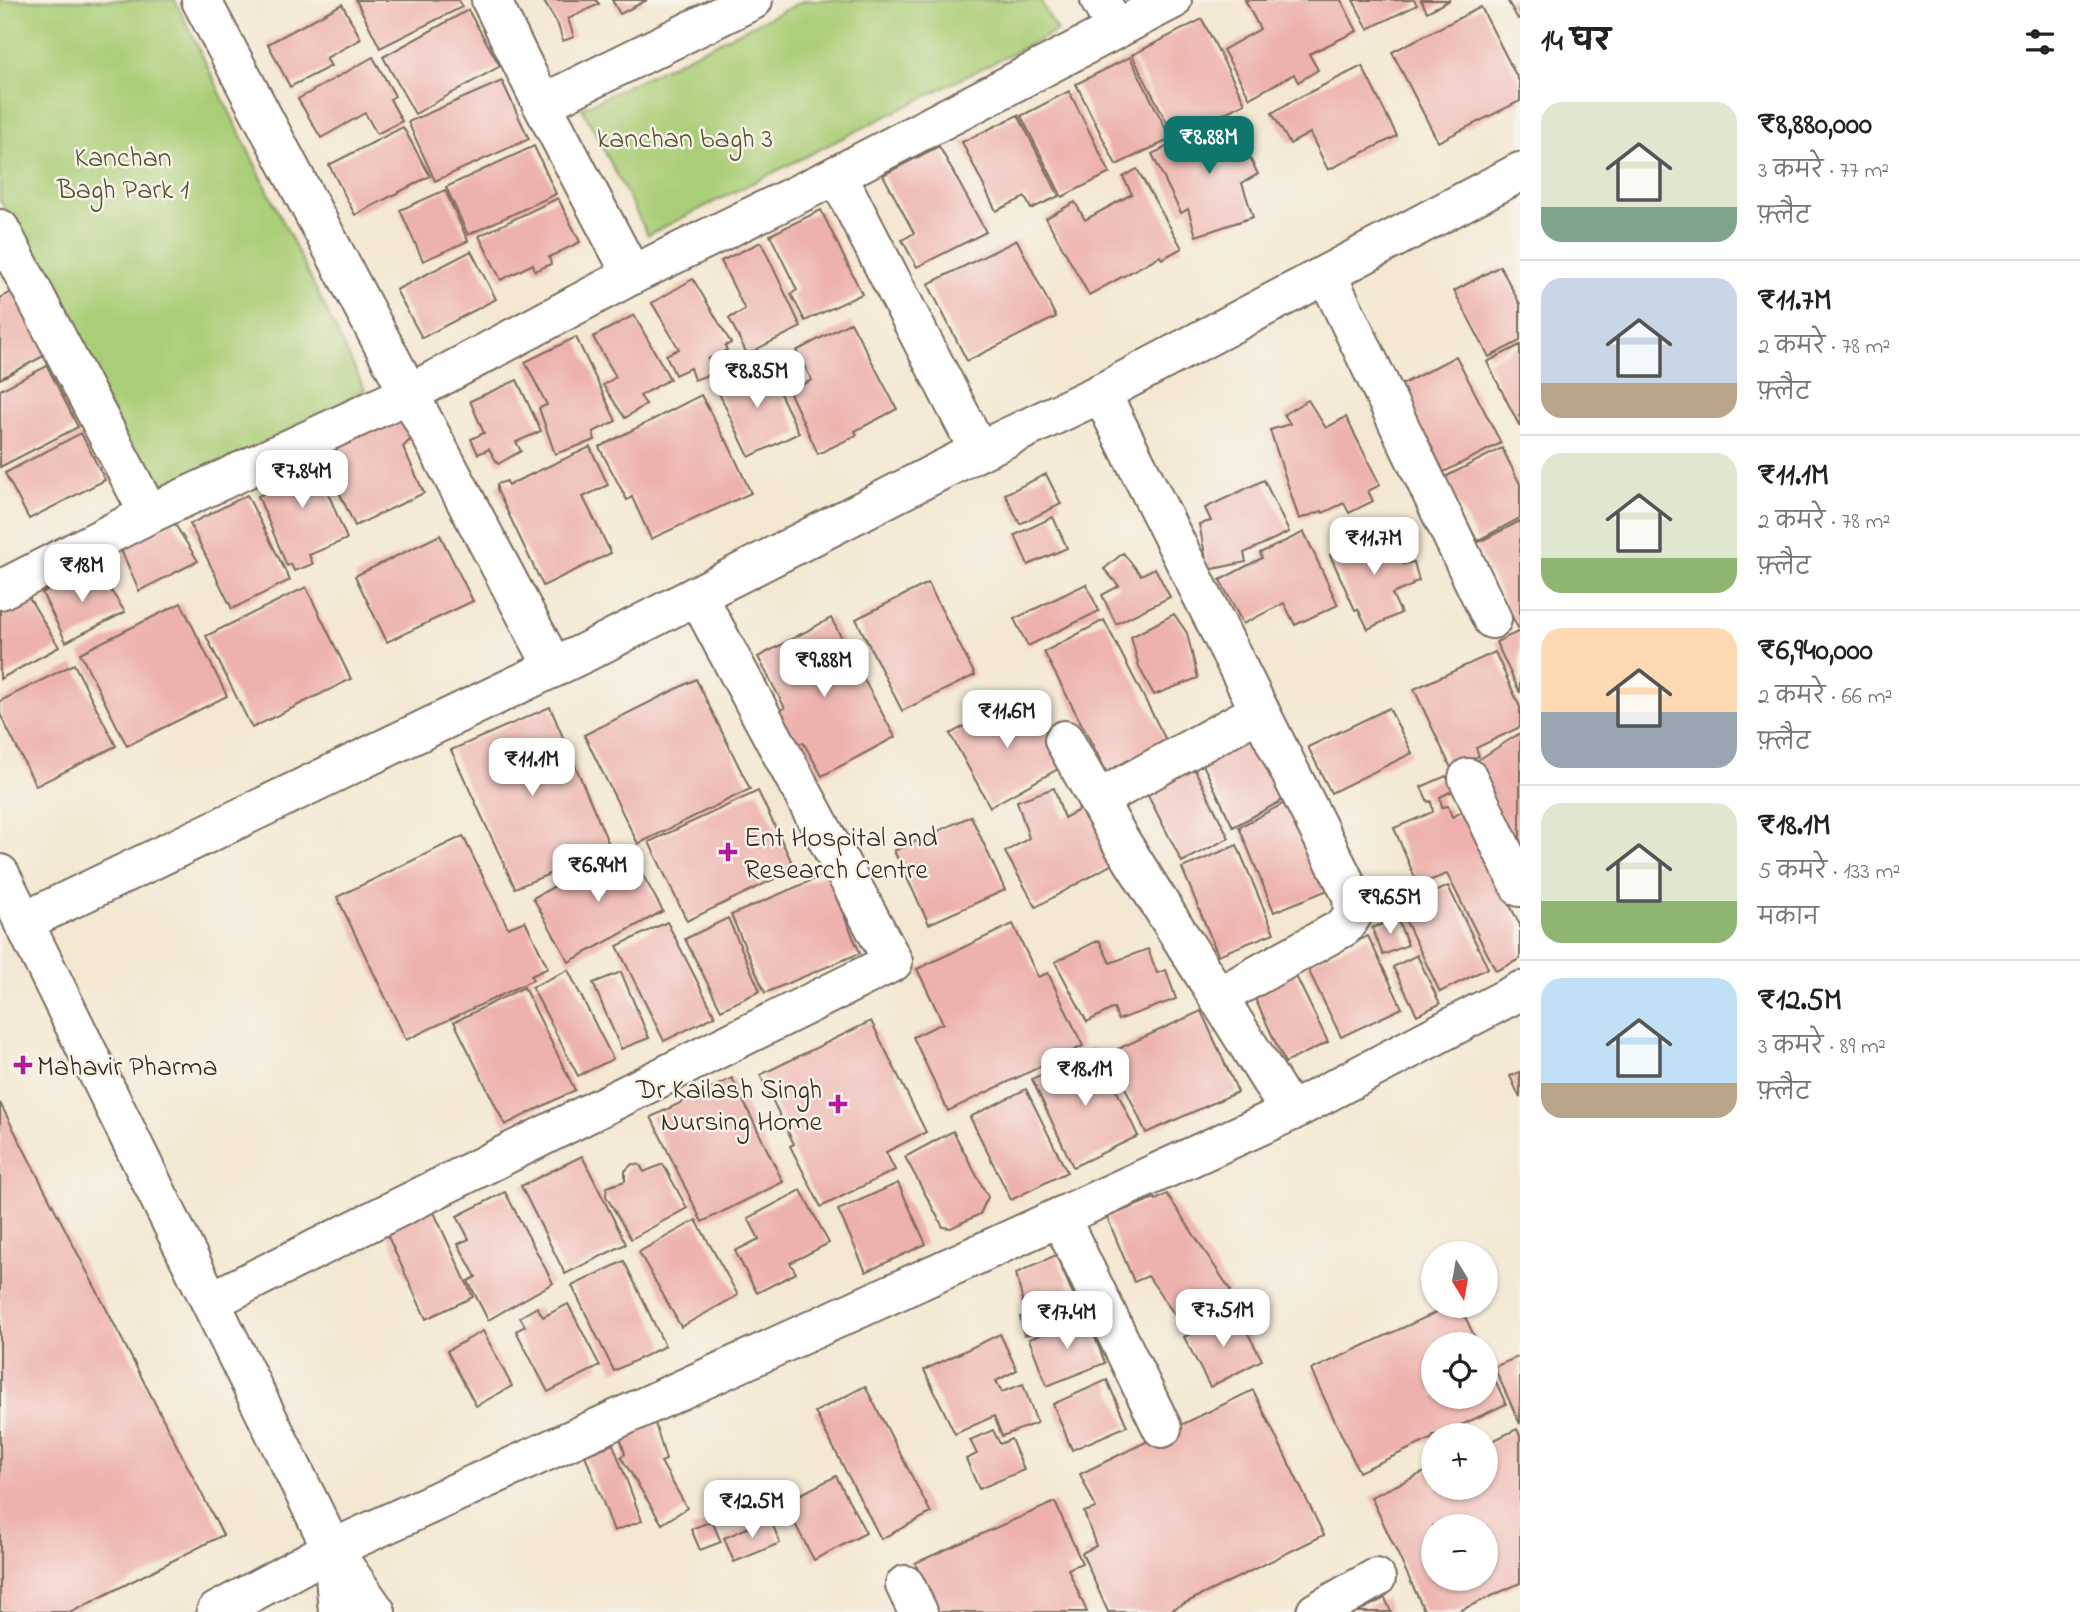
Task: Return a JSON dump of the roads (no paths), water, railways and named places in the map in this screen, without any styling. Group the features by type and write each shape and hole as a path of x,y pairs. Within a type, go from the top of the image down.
{"street":[{"path":"201,0 554,668"},
{"path":"491,0 632,275"},
{"path":"542,104 753,0"},
{"path":"0,590 149,514 410,393 632,275 837,175 1108,14 1172,0"},
{"path":"23,922 554,668 979,451 1101,393 1520,172"},
{"path":"837,175 979,451"},
{"path":"0,229 149,514"},
{"path":"1327,275 1492,619"},
{"path":"1101,393 1352,895 1353,914 1345,927 1218,997"},
{"path":"211,1301 893,962 697,596"},
{"path":"1097,800 1260,711"},
{"path":"1064,740 1120,840 1290,1112"},
{"path":"1468,778 1520,887"},
{"path":"0,874 332,1549 376,1612"},
{"path":"216,1612 332,1549 1290,1112 1520,991"},
{"path":"1060,1217 1162,1428"},
{"path":"332,1549 338,1612"},
{"path":"1316,1612 1376,1578"}],"place":[{"name":"Ent Hospital and Research Centre","path":"728,852"},
{"name":"Mahavir Pharma","path":"23,1065"},
{"name":"Dr Kailash Singh Nursing Home","path":"838,1104"}],"park label":[{"name":"kanchan bagh 3","path":"685,137"},
{"name":"Kanchan Bagh Park 1","path":"123,172"}]}
